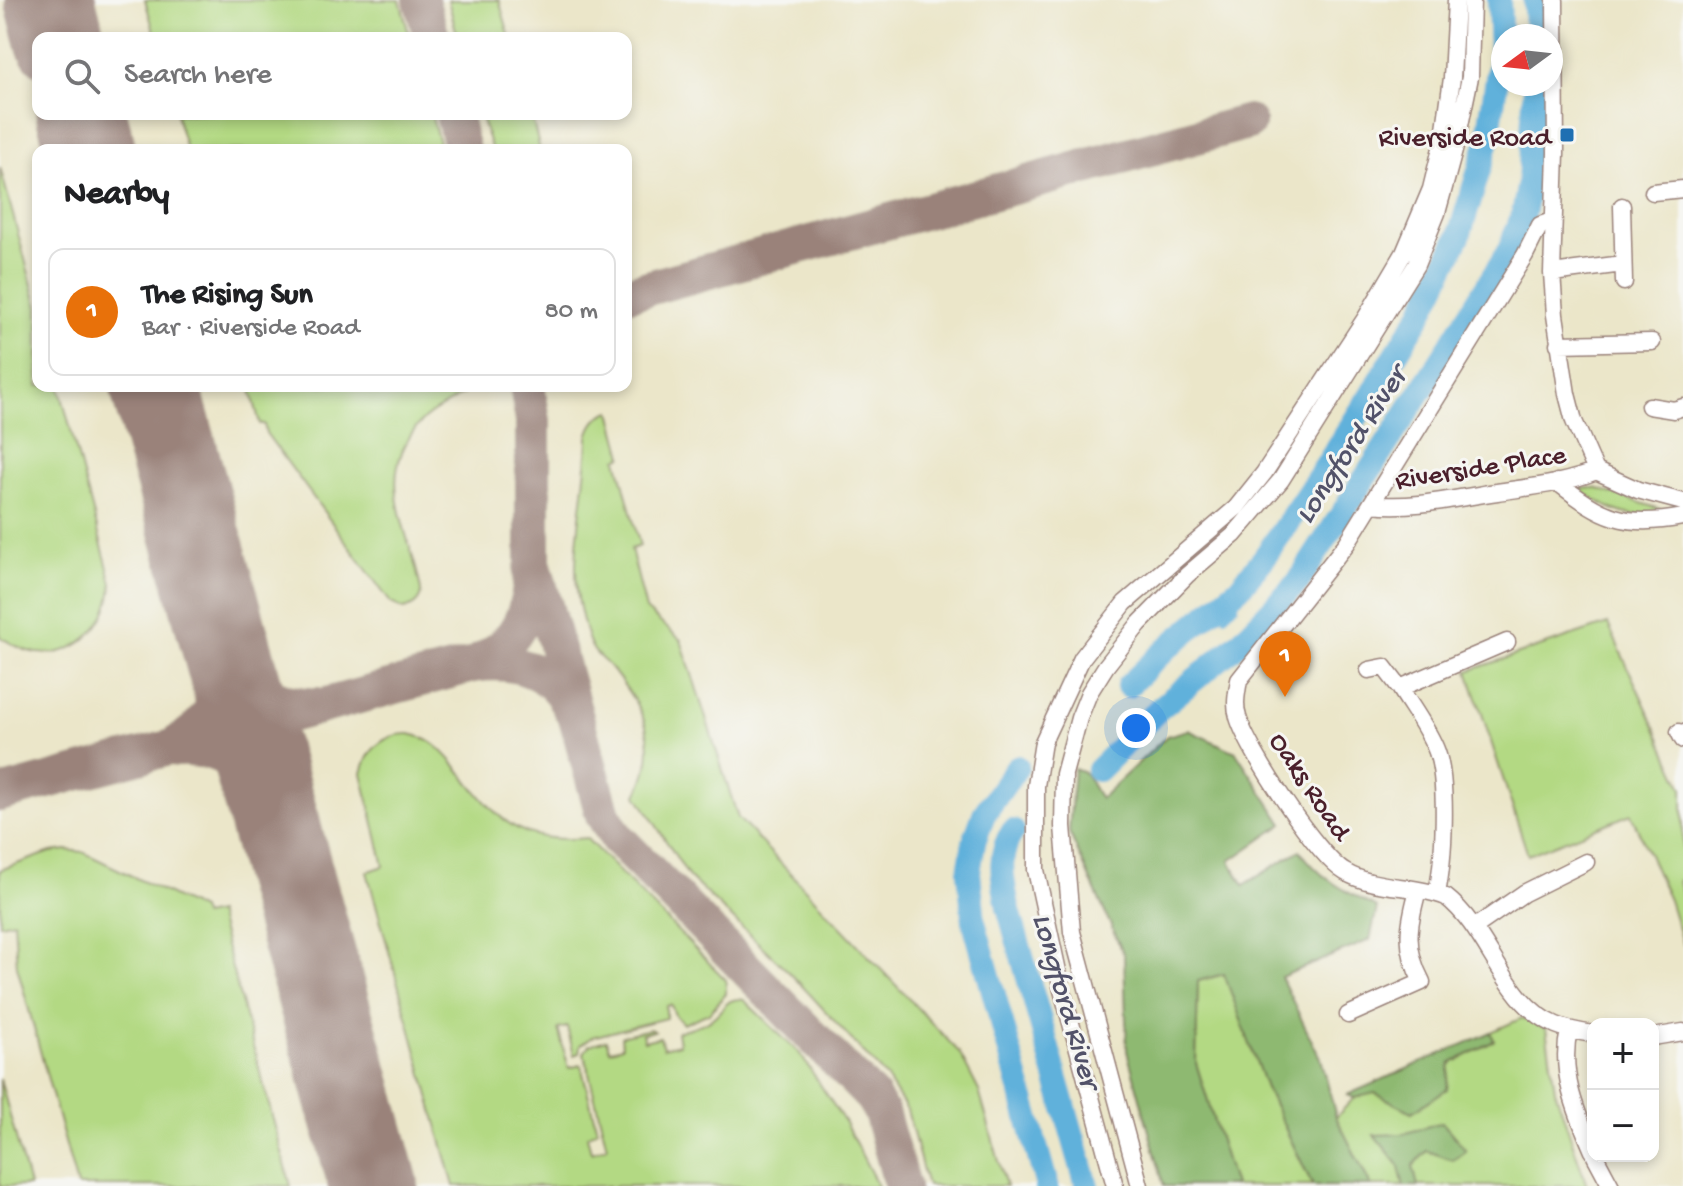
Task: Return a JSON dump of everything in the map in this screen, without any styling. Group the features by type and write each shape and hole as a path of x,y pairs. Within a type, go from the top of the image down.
{"street":[{"path":"1115,1186 1062,990 1036,870 1036,786 1043,742 1082,658 1125,603 1236,508 1264,473 1349,344 1404,253 1431,189 1444,136 1452,78 1456,0"},
{"path":"1140,1186 1072,932 1063,826 1064,774 1079,718 1089,693 1106,666 1139,624 1187,575 1234,535 1281,480 1416,265 1437,213 1457,140 1470,77 1472,0"},
{"path":"1555,0 1556,153 1552,273 1558,344 1574,421 1596,471 1638,490 1683,502"},
{"path":"1653,192 1683,189"},
{"path":"1622,206 1624,282"},
{"path":"1372,504 1525,255 1540,225 1552,221"},
{"path":"1552,273 1623,264"},
{"path":"1558,344 1652,342"},
{"path":"1649,406 1674,410 1683,407"},
{"name":"Riverside Place","path":"1372,504 1433,502 1557,482 1596,471"},
{"path":"1557,482 1612,518 1633,523 1683,517"},
{"name":"Oaks Road","path":"1372,504 1347,543 1239,680 1236,697 1239,720 1265,769 1317,847 1343,871 1359,879 1437,893"},
{"path":"1400,688 1507,642"},
{"path":"1369,670 1384,667 1400,688 1436,750 1443,777 1441,873 1437,893 1457,906 1475,927 1522,999 1553,1024 1587,1033"},
{"path":"1475,927 1524,893 1586,862"},
{"path":"1348,1015 1426,989 1408,938 1408,924 1418,890"},
{"path":"1569,1030 1564,1051 1566,1074 1587,1138"},
{"path":"1659,1036 1683,1032"},
{"path":"1598,1162 1611,1186"}],"green space":[{"path":"145,0 400,0 408,32 154,32"},
{"path":"448,0 499,0 508,32 456,32"},
{"path":"178,120 433,120 439,144 184,144"},
{"path":"482,120 532,120 538,144 490,144"},
{"path":"0,167 32,285 32,392 61,392 112,583 105,614 97,627 74,647 44,654 24,650 0,637"},
{"path":"252,392 465,392 422,421 407,442 398,463 398,504 421,591 418,601 404,609 391,603 266,433 264,424 260,424"},
{"path":"611,411 623,456 617,459 640,546 631,549 646,610 681,640 738,818 959,1052 979,1091 1006,1186 927,1186 907,1110 886,1077 792,975 689,877 637,795 649,758 646,726 622,682 591,645 577,589 577,546 588,437 596,421"},
{"path":"1577,488 1595,488 1675,514 1623,513"},
{"path":"1608,624 1683,788 1683,879 1678,881 1683,898 1683,945 1669,900 1631,814 1528,855 1468,671"},
{"path":"1188,730 1236,752 1283,824 1230,861 1244,885 1300,850 1325,877 1377,908 1370,940 1281,977 1322,1062 1336,1117 1371,1186 1313,1186 1266,1088 1224,974 1198,981 1196,1063 1234,1186 1164,1186 1127,1051 1124,955 1069,832 1074,769 1085,773 1100,799 1167,736"},
{"path":"410,734 430,741 440,749 483,799 509,823 541,837 586,838 726,980 726,994 709,1013 683,1024 671,1005 666,1006 666,1018 592,1037 580,1045 579,1053 574,1055 567,1027 558,1029 569,1068 581,1065 597,1130 587,1136 591,1152 607,1147 584,1053 589,1045 606,1040 610,1050 622,1047 621,1037 624,1035 650,1029 654,1031 642,1034 644,1041 660,1037 663,1048 679,1044 677,1032 708,1021 732,1000 738,999 744,1000 800,1054 844,1121 878,1186 454,1186 367,872 384,866 362,773 373,749 385,739"},
{"path":"51,852 83,852 201,910 203,916 217,913 291,1186 77,1186 17,966 14,921 0,924 0,870"},
{"path":"1225,974 1266,1088 1313,1186 1234,1186 1196,1063 1198,981"},
{"path":"1522,1018 1546,1029 1555,1090 1587,1186 1371,1186 1336,1117 1354,1098 1450,1064 1494,1041 1491,1032"},
{"path":"1491,1032 1494,1041 1450,1064 1447,1089 1412,1112 1375,1093 1354,1098 1347,1095"},
{"path":"0,1079 29,1186 0,1186"},
{"path":"1442,1122 1466,1150 1453,1160 1427,1151 1413,1166 1418,1186 1404,1186 1398,1164 1374,1135 1403,1134"}],"waterway":[{"path":"1128,686 1165,650 1239,588 1264,558 1421,314 1459,236 1487,144 1501,52 1499,0"},
{"name":"Longford River","path":"1535,0 1536,24"},
{"name":"Longford River","path":"1098,770 1159,709 1238,644 1298,582 1509,250 1523,214 1529,183 1534,96"},
{"path":"1225,618 1237,607 1239,588"},
{"path":"1017,767 984,814 974,842 969,872 974,922 1047,1186"},
{"name":"Longford River","path":"1013,831 1003,858 1008,907 1087,1186"}],"taxiway":[{"path":"421,0 430,32"},
{"path":"454,120 460,144"},
{"path":"632,292 1248,122"},
{"path":"528,392 533,421 533,562 603,815 617,838 872,1097 881,1112 902,1186"},
{"path":"473,665 500,648 518,627 528,602 531,571"},
{"path":"208,577 230,654 244,676 265,693 290,703 317,705"},
{"path":"179,742 202,723 218,698 225,669 222,639"},
{"path":"0,794 473,665 502,664 530,670 553,684 570,708"},
{"path":"177,749 205,751 226,759 243,771 266,808 286,876 289,875"}],"runway":[{"path":"50,0 58,32"},
{"path":"83,120 89,144"},
{"path":"157,392 374,1186"}],"place":[{"name":"Riverside Road","path":"1567,135"},
{"name":"The Rising Sun","path":"1285,697"}]}
